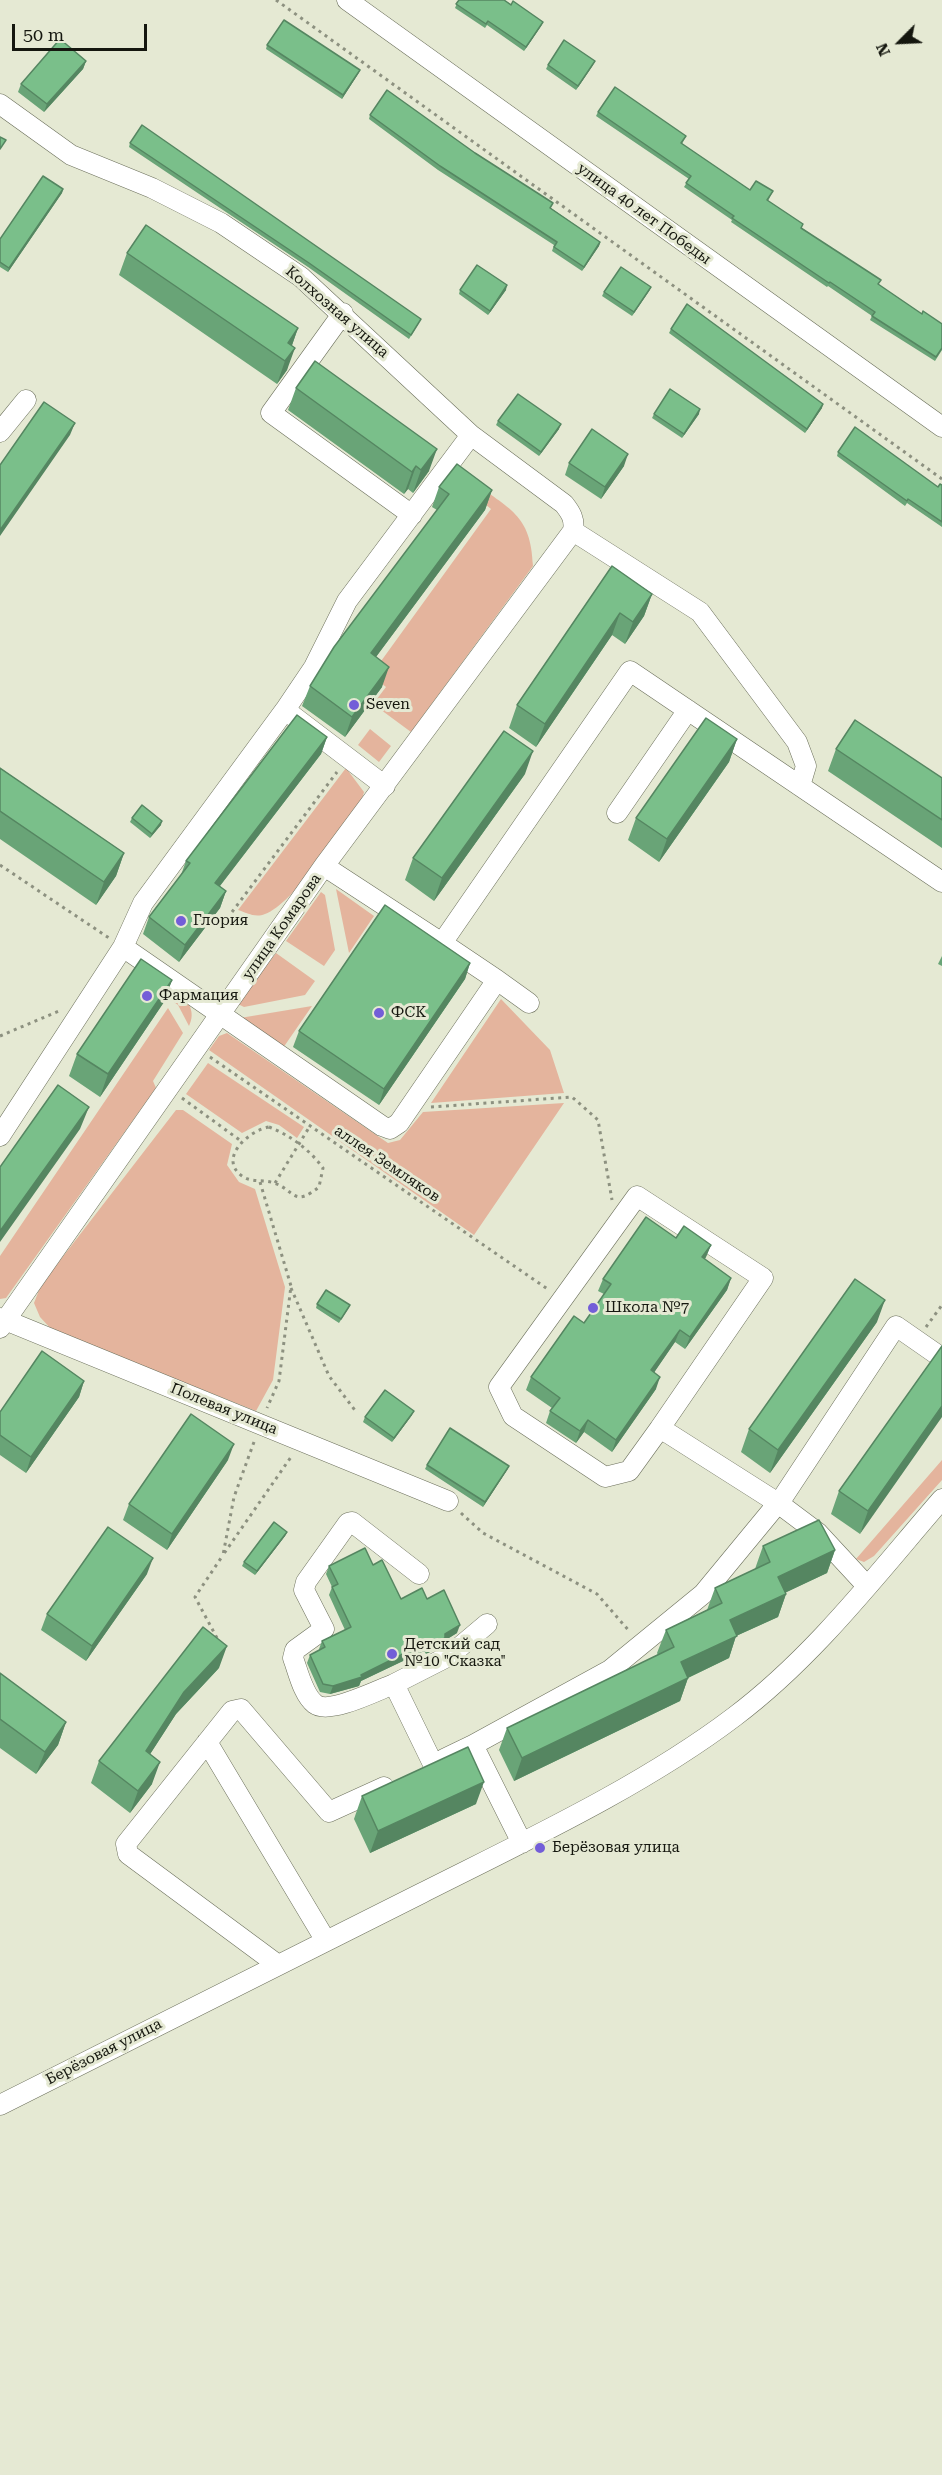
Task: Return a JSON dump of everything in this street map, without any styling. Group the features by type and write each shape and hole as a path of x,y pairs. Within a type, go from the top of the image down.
{"street":[{"name":"улица 40 лет Победы","path":"347,0 942,427"},
{"name":"Колхозная улица","path":"0,104 71,155 152,188 221,223 301,277 471,435 564,504 572,514 573,531"},
{"path":"343,314 271,413 412,515"},
{"path":"0,432 26,400"},
{"path":"0,1136 123,947 143,903 285,710 314,667 347,601 471,435"},
{"path":"573,531 700,612 797,742 806,766 800,786"},
{"name":"улица Комарова","path":"2,1323 170,1089 324,866 573,531"},
{"path":"442,944 630,671 942,882"},
{"path":"285,710 385,786"},
{"path":"617,813 688,710"},
{"path":"324,866 497,980 529,1004"},
{"path":"123,947 220,1017 382,1126 390,1129 399,1123 410,1108 497,980"},
{"path":"637,1196 763,1278 629,1471 605,1477 513,1416 499,1387 563,1299 637,1196"},
{"name":"Полевая улица","path":"2,1323 260,1424 448,1501"},
{"path":"278,1965 128,1854 126,1844 232,1711 241,1709 329,1812 473,1745 610,1670 703,1594 778,1503 896,1326 942,1358"},
{"path":"660,1428 778,1503 818,1533 867,1586"},
{"name":"Берёзовая улица","path":"0,2105 522,1843 672,1758 734,1717 783,1676 867,1586 942,1498"},
{"path":"419,1574 352,1522 348,1523 306,1582 304,1590 324,1629 295,1650 293,1658 310,1698 316,1705 324,1708 338,1705 394,1684 449,1656 487,1624"},
{"path":"394,1684 434,1764"},
{"path":"207,1742 326,1941"},
{"path":"473,1745 522,1843"}],"path":[{"path":"276,0 942,479"},
{"path":"232,912 349,757"},
{"path":"0,865 123,947"},
{"path":"0,1036 88,999"},
{"name":"аллея Земляков","path":"198,1049 563,1299"},
{"path":"170,1089 241,1141"},
{"path":"410,1108 572,1097 598,1120 616,1226"},
{"path":"275,1183 310,1126"},
{"path":"269,1127 283,1132 322,1168 319,1187 301,1197 291,1195 275,1183 260,1182 241,1175 236,1168 235,1151 241,1141 260,1128 269,1127"},
{"path":"260,1182 291,1286 329,1376 357,1413"},
{"path":"223,1555 234,1497 260,1424 279,1381 291,1286"},
{"path":"916,1340 942,1305"},
{"path":"220,1645 195,1597 302,1441"},
{"path":"448,1501 483,1533 597,1594 641,1644"}],"shaded area":[{"path":"471,480 507,506 523,523 528,534 533,566 411,732 373,704 386,687 371,675 491,509 466,488"},
{"path":"370,729 391,746 379,762 358,745"},
{"path":"346,768 364,792 361,803 316,865 289,896 265,914 251,915 238,910"},
{"path":"336,889 374,916 349,953"},
{"path":"321,892 325,895 335,950 324,966 286,941"},
{"path":"276,953 315,981 305,995 244,1007 238,1004"},
{"path":"141,969 169,985 185,999 192,1016 189,1026 178,1005 137,976"},
{"path":"501,999 550,1050 564,1093 431,1103"},
{"path":"312,1006 283,1048 240,1018"},
{"path":"168,1008 183,1033 153,1081 156,1088 6,1298 0,1299 0,1256"},
{"path":"227,1033 388,1143 400,1140 423,1112 564,1103 474,1235 209,1050 219,1036"},
{"path":"208,1063 304,1127 297,1138 279,1125 266,1121 242,1133 186,1094"},
{"path":"176,1110 183,1110 232,1144 227,1165 239,1182 255,1189 285,1287 273,1380 256,1411 52,1330 40,1317 34,1303 41,1285"},
{"path":"942,1460 942,1480 874,1556 864,1562 856,1559"}],"building":[{"path":"459,0 504,0 511,5 513,1 543,22 526,47 488,21 486,24 456,4"},
{"path":"284,20 360,70 343,95 267,45"},
{"path":"60,39 86,61 47,104 21,84"},
{"path":"564,40 595,61 578,86 548,65"},
{"path":"615,87 686,136 681,143 750,190 756,181 773,191 767,200 803,224 801,228 881,280 878,284 922,314 923,311 942,324 942,348 936,357 872,316 875,312 732,218 734,216 686,183 691,176 598,112"},
{"path":"387,90 475,153 553,203 550,208 600,242 584,267 554,247 557,242 440,166 370,115"},
{"path":"142,125 421,319 411,335 309,263 130,143"},
{"path":"0,137 6,140 0,149"},
{"path":"43,176 63,189 9,268 0,262 0,239"},
{"path":"146,225 298,328 288,343 295,348 285,361 127,253"},
{"path":"477,265 507,285 490,311 460,290"},
{"path":"621,267 651,287 634,312 604,292"},
{"path":"687,304 823,404 807,429 671,329"},
{"path":"315,361 437,449 421,470 416,466 412,472 296,388"},
{"path":"670,389 700,409 684,434 654,414"},
{"path":"518,394 561,424 541,452 498,421"},
{"path":"44,402 75,423 0,530 0,465"},
{"path":"855,427 938,487 942,485 942,522 908,499 907,501 838,452"},
{"path":"592,429 628,454 605,487 569,463"},
{"path":"457,464 492,490 371,653 389,667 352,717 310,686 334,647 449,494 439,487"},
{"path":"612,566 652,594 633,622 620,613 545,724 517,705"},
{"path":"297,715 327,737 215,883 226,891 185,945 149,917 190,863 186,861"},
{"path":"706,718 737,739 667,839 636,818"},
{"path":"855,720 942,778 942,820 836,749"},
{"path":"504,731 533,751 442,878 413,858"},
{"path":"0,768 124,853 104,882 0,811"},
{"path":"142,805 162,821 152,834 132,818"},
{"name":"ФСК","path":"385,905 470,963 384,1089 299,1031"},
{"path":"141,959 172,980 108,1074 77,1054"},
{"path":"58,1085 89,1107 0,1231 0,1167"},
{"path":"646,1217 676,1238 684,1226 711,1245 702,1257 731,1278 690,1337 680,1330 651,1370 660,1377 616,1440 588,1420 580,1431 550,1411 560,1398 531,1377 574,1316 584,1323 611,1284 603,1279"},
{"path":"855,1279 885,1300 778,1450 749,1429"},
{"path":"326,1290 350,1305 341,1319 317,1304"},
{"path":"942,1346 942,1406 868,1511 839,1491"},
{"path":"42,1351 84,1381 31,1457 0,1435 0,1412"},
{"path":"385,1390 414,1411 394,1438 365,1417"},
{"path":"191,1414 234,1444 172,1534 129,1504"},
{"path":"450,1428 509,1466 485,1502 427,1465"},
{"path":"819,1520 835,1550 778,1577 786,1594 730,1620 737,1636 681,1662 688,1678 522,1758 507,1728 674,1647 666,1630 722,1603 715,1588 770,1562 763,1546"},
{"path":"274,1522 287,1532 257,1571 244,1562"},
{"path":"108,1527 153,1558 92,1646 47,1614"},
{"path":"365,1548 373,1565 382,1560 401,1599 422,1588 427,1599 444,1590 460,1625 445,1634 445,1638 429,1646 427,1642 361,1675 362,1677 333,1686 323,1684 310,1655 325,1647 322,1641 351,1627 332,1587 338,1584 329,1566"},
{"path":"203,1627 227,1646 184,1692 146,1751 160,1762 138,1791 99,1761"},
{"path":"0,1673 66,1722 45,1752 0,1719"},
{"path":"468,1747 484,1782 378,1831 362,1796"}],"place":[{"name":"Seven","path":"354,705"},
{"name":"Глория","path":"181,921"},
{"name":"Фармация","path":"147,996"},
{"name":"ФСК","path":"379,1013"},
{"name":"Школа №7","path":"593,1308"},
{"name":"Детский сад №10 \"Сказка\"","path":"392,1654"},
{"name":"Берёзовая улица","path":"540,1848"}]}
